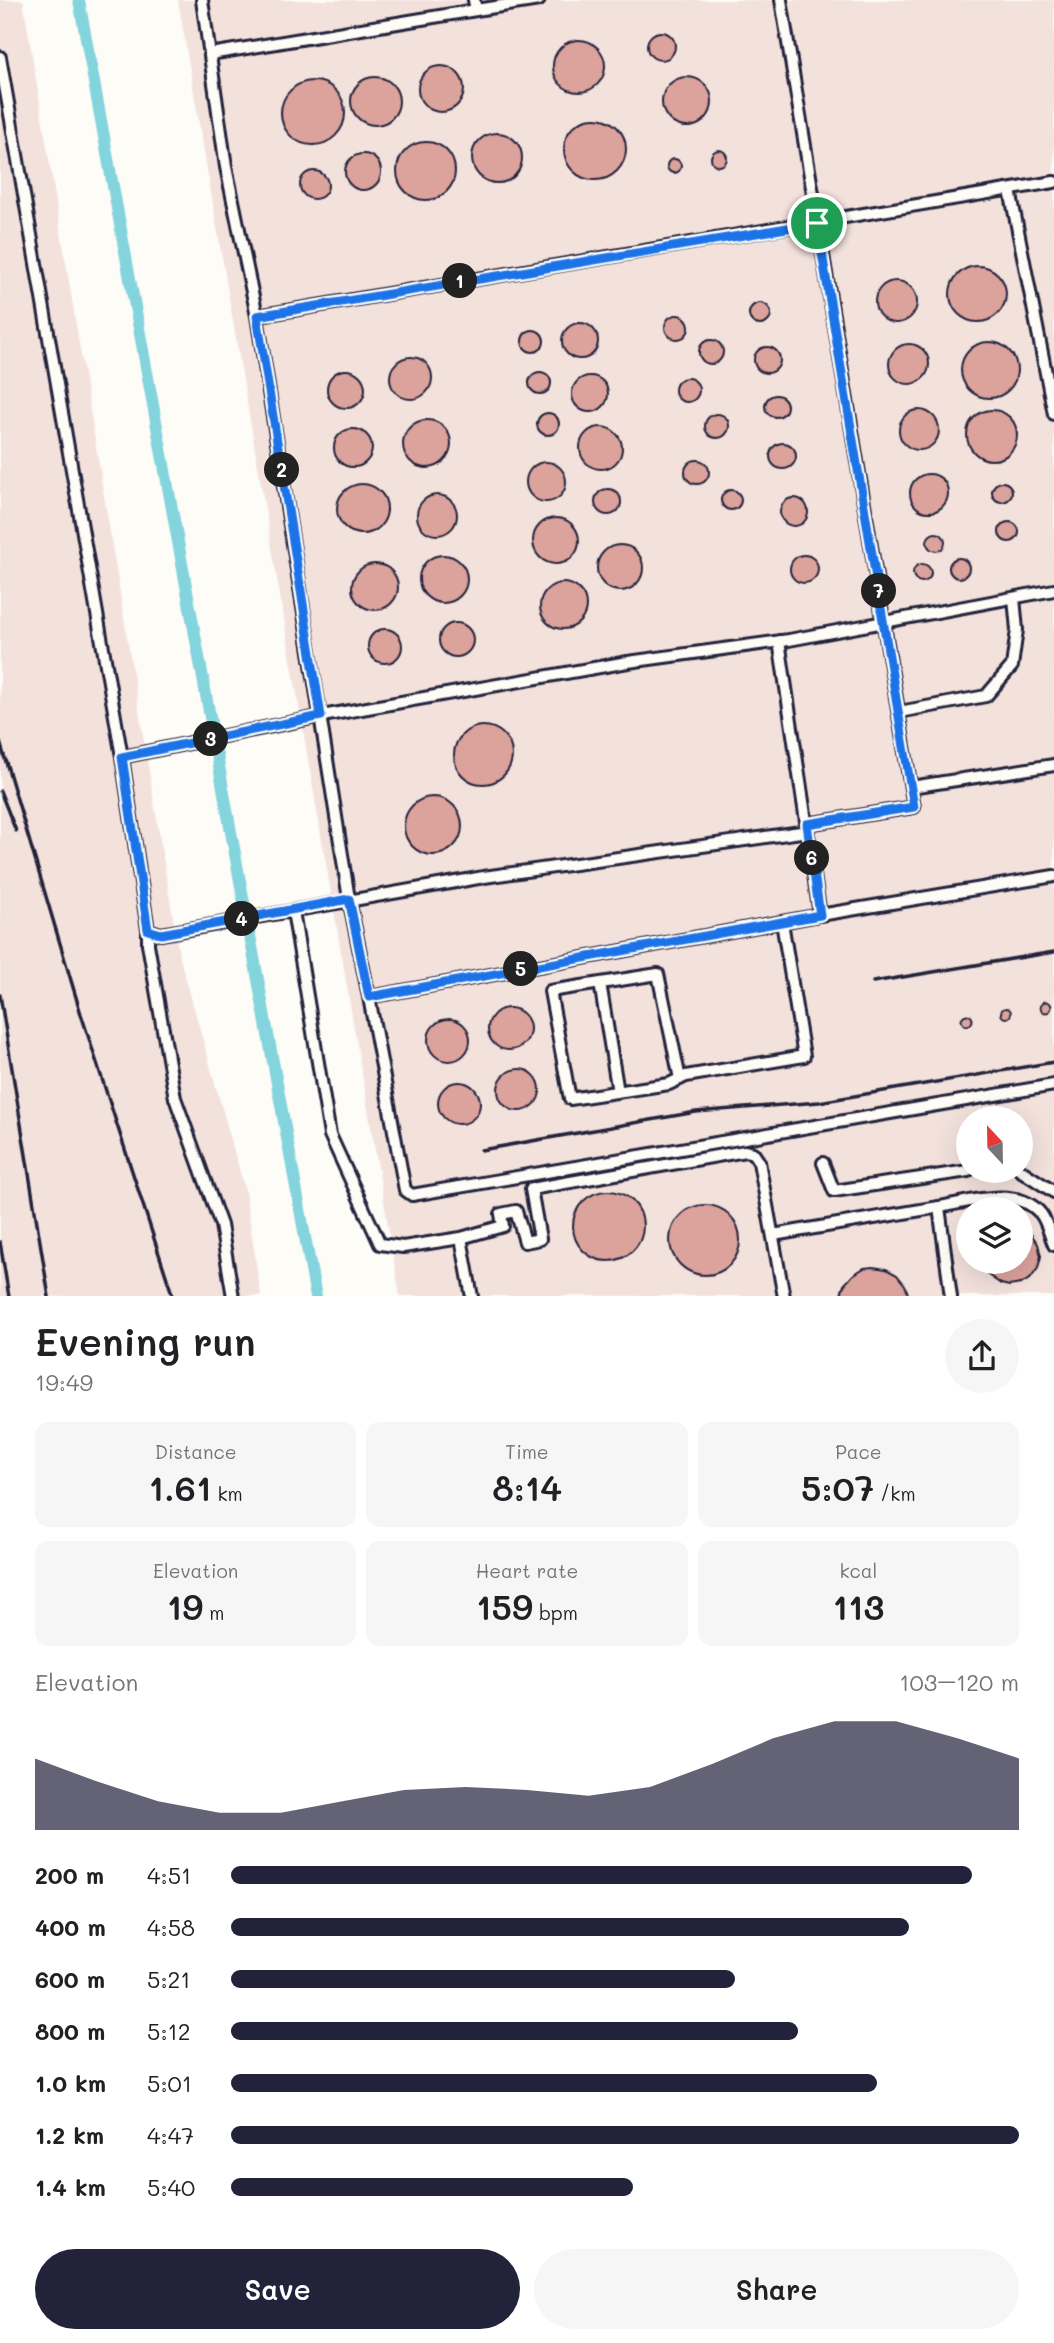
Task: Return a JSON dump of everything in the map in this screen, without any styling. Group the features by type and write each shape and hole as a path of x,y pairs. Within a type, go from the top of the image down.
{"street":[{"path":"202,0 226,167 257,316 349,899 405,1190 411,1195 1054,1085"},
{"path":"210,54 475,5 539,0"},
{"path":"148,930 161,934 349,899 807,827 914,807 781,0"},
{"path":"0,57 122,757 148,944 175,1098 221,1225 233,1296"},
{"path":"257,316 1054,182"},
{"path":"1010,190 1054,414"},
{"path":"122,757 321,716 628,662 779,641 1054,590"},
{"path":"899,712 986,696 1012,666 1017,630 1014,598"},
{"path":"779,641 820,915"},
{"path":"911,787 1054,765"},
{"path":"369,997 820,915 1054,876"},
{"path":"293,911 330,1135 380,1244 403,1247 461,1238 503,1226 501,1213 516,1211 525,1242 541,1238 531,1189 745,1151 754,1153 759,1162 784,1296"},
{"path":"680,1079 658,974 550,991 570,1099 669,1084 680,1079 686,1076 804,1056 782,922"},
{"path":"600,983 618,1092"},
{"path":"823,1163 834,1191 956,1173"},
{"path":"1033,1178 1054,1192"},
{"path":"773,1235 1010,1197 1040,1213 1054,1245"},
{"path":"939,1207 951,1296"},
{"path":"461,1238 472,1296"}],"shaded area":[{"path":"0,0 23,0 179,955 245,1190 261,1296 0,1296"},
{"path":"178,0 1054,0 1054,1296 400,1296"}],"building":[{"path":"661,32 671,36 675,46 671,56 661,60 651,56 647,46 651,36"},
{"path":"579,40 589,42 597,48 603,56 603,76 597,84 589,90 579,92 569,90 561,84 555,76 553,66 555,56 561,48 569,42"},
{"path":"441,66 457,73 464,89 457,105 441,112 425,105 418,89 425,73"},
{"path":"375,77 392,84 399,101 392,118 375,125 358,118 351,101 358,84"},
{"path":"687,77 705,84 712,102 705,120 687,127 669,120 662,102 669,84"},
{"path":"313,81 331,87 339,95 345,113 339,131 331,139 313,145 295,139 287,131 281,113 287,95 295,87"},
{"path":"595,118 617,127 626,149 617,171 595,180 573,171 564,149 573,127"},
{"path":"497,133 514,141 522,158 514,175 497,183 480,175 472,158 480,141"},
{"path":"426,142 442,147 450,155 455,171 450,187 442,195 426,200 410,195 402,187 397,171 402,155 410,147"},
{"path":"719,150 725,152 725,164 719,166 713,164 711,158 713,152"},
{"path":"363,154 376,159 381,172 376,185 363,190 350,185 345,172 350,159"},
{"path":"671,159 677,159 681,166 677,173 671,173 667,169 667,163"},
{"path":"314,171 324,175 328,185 324,195 314,199 304,195 300,185 304,175"},
{"path":"978,266 989,268 998,274 1004,283 1004,305 998,314 989,320 978,322 967,320 958,314 952,305 950,294 952,283 958,274 967,268"},
{"path":"896,281 911,287 917,302 911,317 896,323 881,317 875,302 881,287"},
{"path":"760,303 768,306 771,314 768,322 760,325 752,322 749,314 752,306"},
{"path":"677,315 686,318 689,327 686,336 677,339 668,336 665,327 668,318"},
{"path":"580,323 592,329 598,341 592,353 580,359 568,353 562,341 568,329"},
{"path":"533,330 541,333 544,341 541,349 533,352 525,349 522,341 525,333"},
{"path":"711,340 720,343 723,352 720,361 711,364 702,361 699,352 702,343"},
{"path":"989,342 1000,344 1009,350 1015,359 1015,381 1009,390 1000,396 989,398 978,396 969,390 963,381 961,370 963,359 969,350 978,344"},
{"path":"909,344 923,350 929,364 923,378 909,384 895,378 889,364 895,350"},
{"path":"767,347 776,351 780,360 776,369 767,373 758,369 754,360 758,351"},
{"path":"411,357 426,363 432,378 426,393 411,399 396,393 390,378 396,363"},
{"path":"346,370 359,376 365,389 359,402 346,408 333,402 327,389 333,376"},
{"path":"540,372 548,375 551,383 548,391 540,394 532,391 529,383 532,375"},
{"path":"590,376 602,382 608,394 602,406 590,412 578,406 572,394 578,382"},
{"path":"687,378 696,381 699,390 696,399 687,402 678,399 675,390 678,381"},
{"path":"776,395 786,402 787,406 780,416 776,417 766,410 765,406 772,396"},
{"path":"919,410 933,416 939,430 933,444 919,450 905,444 899,430 905,416"},
{"path":"992,410 1009,418 1017,435 1009,452 992,460 975,452 967,435 975,418"},
{"path":"548,413 556,416 559,424 556,432 548,435 540,432 537,424 540,416"},
{"path":"717,414 726,417 729,426 726,435 717,438 708,435 705,426 708,417"},
{"path":"427,420 444,427 451,444 444,461 427,468 410,461 403,444 410,427"},
{"path":"601,427 616,433 622,448 616,463 601,469 586,463 580,448 586,433"},
{"path":"353,429 366,435 372,448 366,461 353,467 340,461 334,448 340,435"},
{"path":"783,443 792,447 796,456 792,465 783,469 774,465 770,456 774,447"},
{"path":"697,460 706,463 709,472 706,481 697,484 688,481 685,472 688,463"},
{"path":"546,462 560,468 566,482 560,496 546,502 532,496 526,482 532,468"},
{"path":"929,474 942,480 948,493 942,506 929,512 916,506 910,493 916,480"},
{"path":"1002,482 1009,485 1012,492 1009,499 1002,502 995,499 992,492 995,485"},
{"path":"362,484 380,491 387,509 380,527 362,534 344,527 337,509 344,491"},
{"path":"608,489 617,493 621,502 617,511 608,515 599,511 595,502 599,493"},
{"path":"731,490 738,493 741,500 738,507 731,510 724,507 721,500 724,493"},
{"path":"437,495 451,501 457,515 451,529 437,535 423,529 417,515 423,501"},
{"path":"794,498 804,502 808,512 804,522 794,526 784,522 780,512 784,502"},
{"path":"556,518 572,525 579,541 572,557 556,564 540,557 533,541 540,525"},
{"path":"1005,522 1013,522 1019,532 1013,542 1005,542 999,536 999,528"},
{"path":"936,533 942,536 945,542 942,548 936,551 930,548 927,542 930,536"},
{"path":"620,545 636,552 643,568 636,584 620,591 604,584 597,568 604,552"},
{"path":"443,555 460,562 467,579 460,596 443,603 426,596 419,579 426,562"},
{"path":"804,555 814,559 818,569 814,579 804,583 794,579 790,569 794,559"},
{"path":"959,558 966,561 969,568 966,575 959,578 952,575 949,568 952,561"},
{"path":"375,564 392,570 398,587 392,604 375,610 358,604 352,587 358,570"},
{"path":"922,564 928,567 931,573 928,579 922,582 916,579 913,573 916,567"},
{"path":"563,583 579,590 586,606 579,622 563,629 547,622 540,606 547,590"},
{"path":"456,623 468,628 473,640 468,652 456,657 444,652 439,640 444,628"},
{"path":"385,629 397,634 402,646 397,658 385,663 373,658 368,646 373,634"},
{"path":"477,726 489,726 504,734 512,749 512,761 504,776 489,784 477,784 462,776 454,761 454,749 462,734"},
{"path":"427,797 439,797 454,805 462,820 462,832 454,847 439,855 427,855 412,847 404,832 404,820 412,805"},
{"path":"1046,1002 1050,1003 1050,1011 1046,1012 1042,1011 1041,1007 1042,1003"},
{"path":"509,1008 524,1014 530,1029 524,1044 509,1050 494,1044 488,1029 494,1014"},
{"path":"1006,1008 1010,1009 1010,1017 1006,1018 1002,1017 1001,1013 1002,1009"},
{"path":"967,1014 973,1020 967,1026 961,1020"},
{"path":"449,1019 464,1025 470,1040 464,1055 449,1061 434,1055 428,1040 434,1025"},
{"path":"519,1069 534,1075 540,1090 534,1105 519,1111 504,1105 498,1090 504,1075"},
{"path":"459,1082 474,1088 480,1103 474,1118 459,1124 444,1118 438,1103 444,1088"},
{"path":"608,1191 627,1197 637,1207 643,1226 637,1245 627,1255 608,1261 589,1255 579,1245 573,1226 579,1207 589,1197"},
{"path":"705,1205 724,1211 734,1221 740,1240 734,1259 724,1269 705,1275 686,1269 676,1259 670,1240 676,1221 686,1211"},
{"path":"1033,1237 1041,1256 1038,1268 1031,1278 1021,1284 1009,1286 988,1275 1033,1274"},
{"path":"864,1268 886,1269 897,1275 905,1285 909,1296 840,1296 844,1285"}],"waterway":[{"path":"79,0 316,1296"}],"railway":[{"path":"0,742 81,1014 173,1296"},
{"path":"0,791 16,831"},
{"path":"873,982 1054,952"},
{"path":"0,995 49,1296"},
{"path":"481,1150 696,1112 819,1102 1054,1062"},
{"path":"0,1242 9,1296"}],"route":[{"path":"817,223 914,807 807,824 820,915 369,997 349,899 161,934 148,930 122,757 321,716 257,316 817,223"}]}
